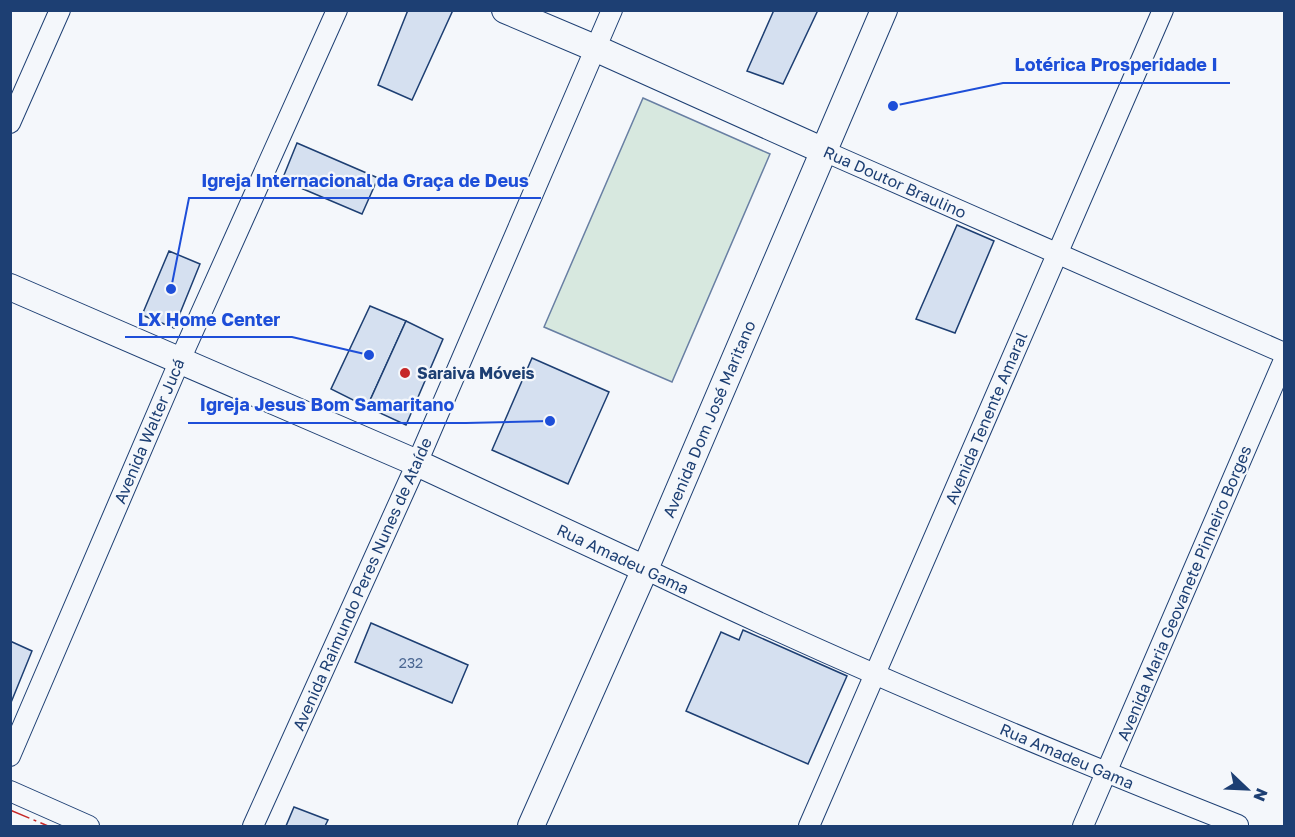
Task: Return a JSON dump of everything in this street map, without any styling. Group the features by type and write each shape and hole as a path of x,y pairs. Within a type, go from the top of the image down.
{"street":[{"path":"10,123 60,10"},
{"name":"Avenida Walter Jucá","path":"10,756 180,360 337,10"},
{"name":"Rua Doutor Braulino","path":"505,10 597,48 1056,254 1284,353"},
{"name":"Avenida Raimundo Peres Nunes de Ataíde","path":"253,826 417,463 612,10"},
{"name":"Avenida Dom José Maritano","path":"531,826 645,569 884,10"},
{"name":"Avenida Tenente Amaral","path":"809,826 1163,10"},
{"name":"Rua Amadeu Gama","path":"10,286 417,463 875,674 1106,774 1238,825"},
{"name":"Avenida Maria Geovanete Pinheiro Borges","path":"1083,826 1284,360"},
{"path":"10,791 89,826"}],"shaded area":[{"path":"643,98 770,154 672,382 544,327"}],"building":[{"path":"408,10 453,10 412,100 378,85"},
{"path":"774,10 818,10 783,84 747,71"},
{"path":"297,143 378,178 362,214 282,180"},
{"path":"957,225 994,241 955,333 916,319"},
{"path":"169,251 200,264 174,328 142,315"},
{"path":"370,306 406,321 367,407 331,389"},
{"name":"Saraiva Móveis","path":"406,321 443,339 406,425 367,407"},
{"path":"532,358 609,392 568,484 492,450"},
{"path":"371,623 468,665 452,703 355,662"},
{"path":"743,630 847,676 808,764 686,711 721,632 739,640"},
{"path":"10,641 32,651 10,705"},
{"path":"294,807 328,820 325,826 286,826"}],"power":[{"path":"10,810 48,826"}],"place":[{"name":"Lotérica Prosperidade I","path":"893,106"},
{"name":"Igreja Internacional da Graça de Deus","path":"171,289"},
{"name":"LX Home Center","path":"369,355"},
{"name":"Saraiva Móveis","path":"405,373"},
{"name":"Igreja Jesus Bom Samaritano","path":"550,421"}]}
